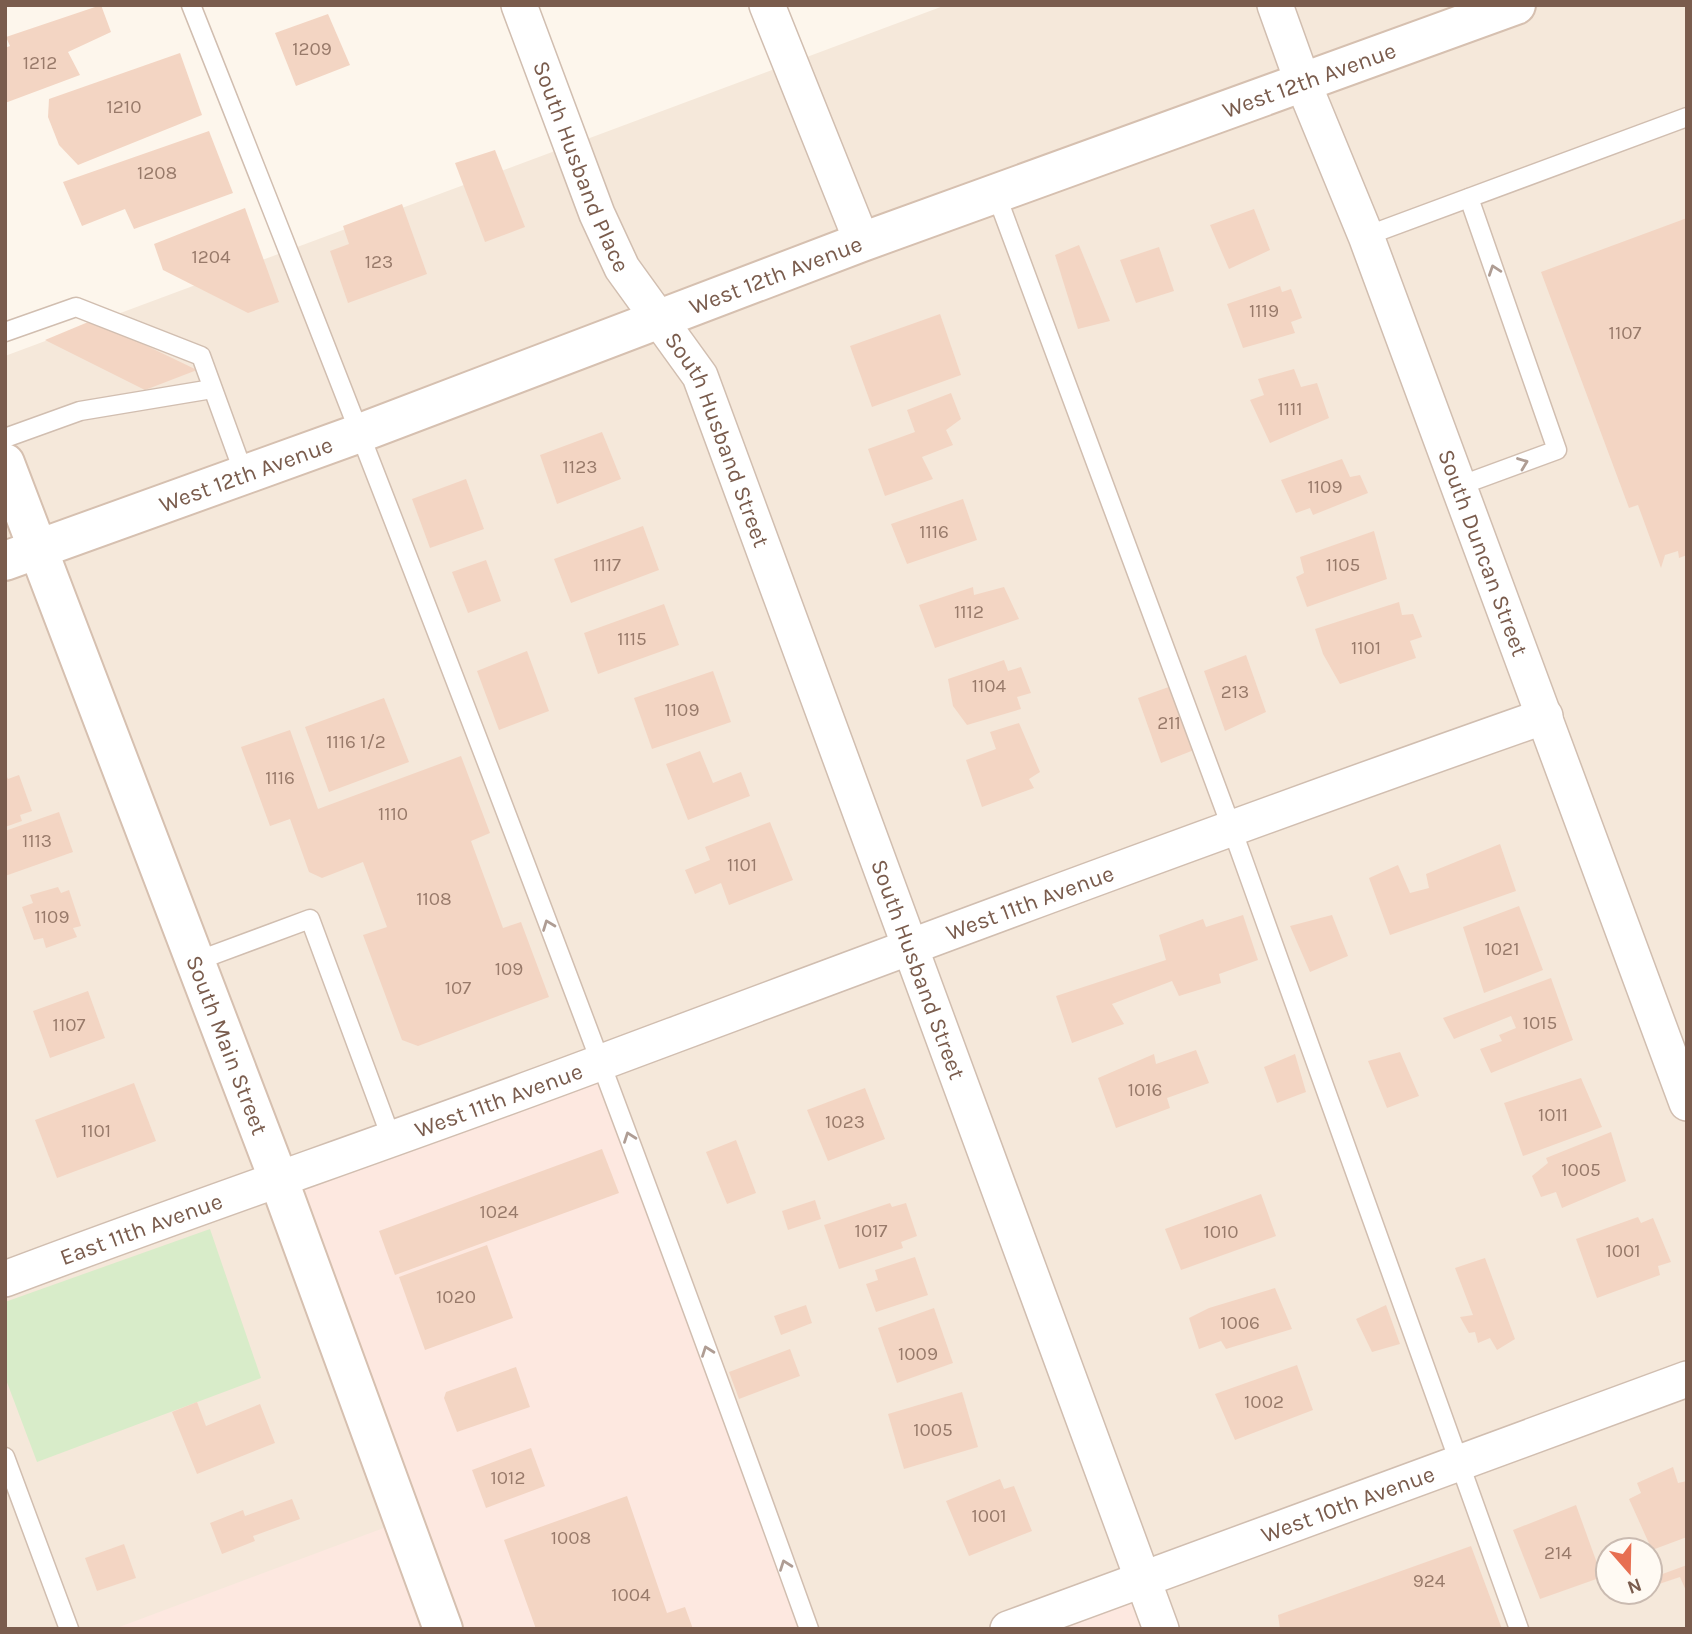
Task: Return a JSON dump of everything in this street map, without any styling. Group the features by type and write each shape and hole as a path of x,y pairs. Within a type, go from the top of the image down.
{"main road":[{"name":"West 12th Avenue","path":"22,554 360,433 862,242 1516,5"},
{"name":"South Main Street","path":"5,463 22,554 194,962 278,1178 443,1629"}],"street":[{"name":"South Husband Place","path":"519,5 597,214 622,268 659,320"},
{"path":"766,5 862,242"},
{"name":"South Duncan Street","path":"1275,5 1303,83 1366,236 1687,1103"},
{"name":"South Husband Street","path":"659,320 700,376 1161,1629"},
{"name":"West 11th Avenue","path":"278,1178 391,1140 911,944 1545,716"},
{"name":"East 11th Avenue","path":"5,1279 278,1178"},
{"name":"West 10th Avenue","path":"1009,1629 1687,1379"}],"lane":[{"path":"191,5 360,433 601,1063 809,1629"},
{"path":"1366,236 1687,117"},
{"path":"996,194 1232,829 1519,1629"},
{"path":"1458,486 1557,450 1469,198"},
{"path":"5,332 76,307 201,356 244,474"},
{"path":"5,438 80,411 212,389"},
{"path":"194,962 310,919 391,1140"},
{"path":"5,1457 69,1629"}],"shaded area":[{"path":"946,5 1687,5 1687,1629 5,1629 5,356"},
{"path":"599,1065 808,1629 114,1629 397,1523 276,1174"},
{"path":"1142,1580 1161,1629 999,1629"}],"green space":[{"path":"210,1229 261,1378 37,1462 5,1377 5,1302"}],"building":[{"path":"101,5 111,32 68,52 80,75 5,103 5,48 10,46 6,37"},
{"path":"328,14 350,65 296,86 275,33"},
{"path":"180,53 202,115 78,165 59,145 48,117 49,99"},
{"path":"209,131 233,193 134,229 125,209 82,226 63,182"},
{"path":"495,150 525,227 485,242 455,163"},
{"path":"402,204 427,274 348,303 330,251 349,244 343,226"},
{"path":"245,208 279,302 248,313 163,270 154,244"},
{"path":"1254,209 1270,250 1229,269 1210,225"},
{"path":"1687,218 1687,555 1679,558 1678,551 1665,555 1661,568 1638,505 1629,508 1541,272"},
{"path":"1079,245 1110,321 1078,329 1055,255"},
{"path":"1159,247 1174,291 1136,303 1120,260"},
{"path":"1280,286 1282,292 1291,289 1302,318 1291,322 1295,333 1243,348 1227,304"},
{"path":"940,314 961,375 872,407 850,346"},
{"path":"93,320 197,370 145,390 45,340"},
{"path":"1294,369 1301,387 1317,383 1329,418 1270,443 1250,400 1264,395 1258,379"},
{"path":"951,393 961,419 946,430 953,445 922,457 933,479 885,496 868,449 915,432 907,410"},
{"path":"602,432 621,479 557,504 540,455"},
{"path":"1342,459 1350,477 1360,475 1368,493 1313,515 1310,508 1296,513 1281,480"},
{"path":"466,479 484,529 430,548 412,499"},
{"path":"963,499 977,540 907,564 891,524"},
{"path":"643,526 659,570 571,603 554,559"},
{"path":"1374,531 1387,579 1307,607 1296,577 1304,573 1300,557"},
{"path":"486,560 501,601 468,613 452,572"},
{"path":"973,587 974,595 1004,587 1019,619 935,648 919,605"},
{"path":"1399,602 1402,615 1413,614 1422,637 1410,641 1416,658 1340,684 1323,654 1315,629"},
{"path":"664,604 679,645 598,674 584,633"},
{"path":"527,651 549,711 499,730 477,671"},
{"path":"1246,655 1266,712 1225,731 1204,671"},
{"path":"1004,660 1008,671 1021,667 1031,693 1017,697 1021,709 967,725 953,706 948,679"},
{"path":"713,671 731,722 652,749 634,698"},
{"path":"1177,684 1199,748 1161,763 1138,698"},
{"path":"384,698 409,762 329,792 305,727"},
{"path":"1019,723 1040,772 1029,779 1034,788 982,807 966,760 996,749 990,732"},
{"path":"290,730 318,809 461,756 490,833 471,841 503,928 521,922 549,997 418,1046 402,1040 363,935 387,927 363,862 322,878 309,872 290,819 270,826 241,747"},
{"path":"700,751 713,783 741,772 750,796 688,820 666,764"},
{"path":"5,773 8,779 19,775 32,811 20,815 22,821 5,827"},
{"path":"59,812 73,852 5,876 5,831"},
{"path":"770,822 793,880 729,905 721,883 695,894 685,870 710,860 705,847"},
{"path":"1500,844 1516,891 1390,935 1369,878 1398,865 1410,893 1429,888 1426,874"},
{"path":"58,887 61,893 69,890 81,926 73,928 77,937 46,948 43,938 34,940 22,907 33,903 30,895"},
{"path":"1519,906 1543,970 1484,993 1463,927"},
{"path":"1243,915 1258,960 1219,974 1221,983 1179,996 1172,981 1112,1004 1124,1024 1072,1043 1056,996 1166,960 1159,935 1203,919 1206,927"},
{"path":"1332,915 1348,956 1310,972 1290,926"},
{"path":"1551,978 1573,1040 1491,1073 1480,1049 1502,1041 1499,1035 1516,1028 1511,1016 1454,1039 1443,1018"},
{"path":"88,991 105,1038 50,1058 33,1011"},
{"path":"1196,1050 1209,1083 1167,1098 1170,1108 1116,1128 1098,1078 1154,1054 1156,1064"},
{"path":"1400,1052 1419,1096 1387,1108 1368,1061"},
{"path":"1295,1054 1306,1092 1277,1103 1264,1067"},
{"path":"1581,1078 1602,1127 1523,1156 1504,1103"},
{"path":"134,1083 156,1141 57,1178 35,1120"},
{"path":"865,1088 885,1139 828,1161 807,1110"},
{"path":"1611,1132 1626,1181 1562,1208 1556,1192 1541,1197 1532,1176 1548,1163 1546,1158"},
{"path":"736,1140 756,1193 727,1204 706,1152"},
{"path":"602,1149 619,1193 395,1275 379,1231"},
{"path":"1261,1194 1276,1236 1181,1270 1165,1229"},
{"path":"815,1200 821,1219 788,1230 782,1211"},
{"path":"890,1203 892,1207 906,1203 917,1236 901,1242 903,1248 839,1269 824,1225"},
{"path":"1638,1217 1641,1223 1653,1218 1671,1262 1658,1266 1660,1275 1597,1298 1576,1239"},
{"path":"487,1245 513,1318 425,1350 399,1277"},
{"path":"915,1257 928,1295 876,1312 866,1284 878,1280 875,1270"},
{"path":"1485,1258 1515,1339 1497,1350 1490,1338 1478,1343 1475,1332 1469,1333 1460,1317 1473,1315 1455,1268"},
{"path":"1275,1288 1292,1329 1226,1349 1221,1341 1199,1349 1189,1318 1209,1308"},
{"path":"806,1305 812,1323 781,1335 774,1316"},
{"path":"1386,1305 1400,1344 1372,1352 1356,1319"},
{"path":"934,1308 953,1363 897,1383 878,1328"},
{"path":"790,1349 800,1376 739,1399 729,1372"},
{"path":"1297,1365 1313,1410 1235,1440 1215,1394"},
{"path":"516,1367 530,1407 457,1432 444,1398 446,1392"},
{"path":"962,1392 978,1447 904,1469 888,1414"},
{"path":"197,1402 206,1426 260,1404 275,1443 197,1474 172,1412"},
{"path":"531,1448 545,1486 486,1508 472,1470"},
{"path":"1673,1467 1678,1483 1687,1481 1687,1537 1664,1546 1664,1536 1646,1536 1629,1499 1641,1493 1637,1483"},
{"path":"1000,1479 1004,1489 1014,1486 1032,1531 969,1556 946,1501"},
{"path":"627,1496 667,1613 685,1607 693,1629 536,1629 504,1540"},
{"path":"292,1499 300,1519 253,1536 255,1541 222,1554 210,1523 243,1510 245,1516"},
{"path":"1576,1505 1594,1555 1594,1580 1540,1599 1513,1530"},
{"path":"124,1544 136,1578 97,1591 85,1558"},
{"path":"1471,1546 1502,1629 1280,1629 1278,1615"},
{"path":"1687,1565 1687,1593 1680,1577 1664,1582 1664,1573"}]}
